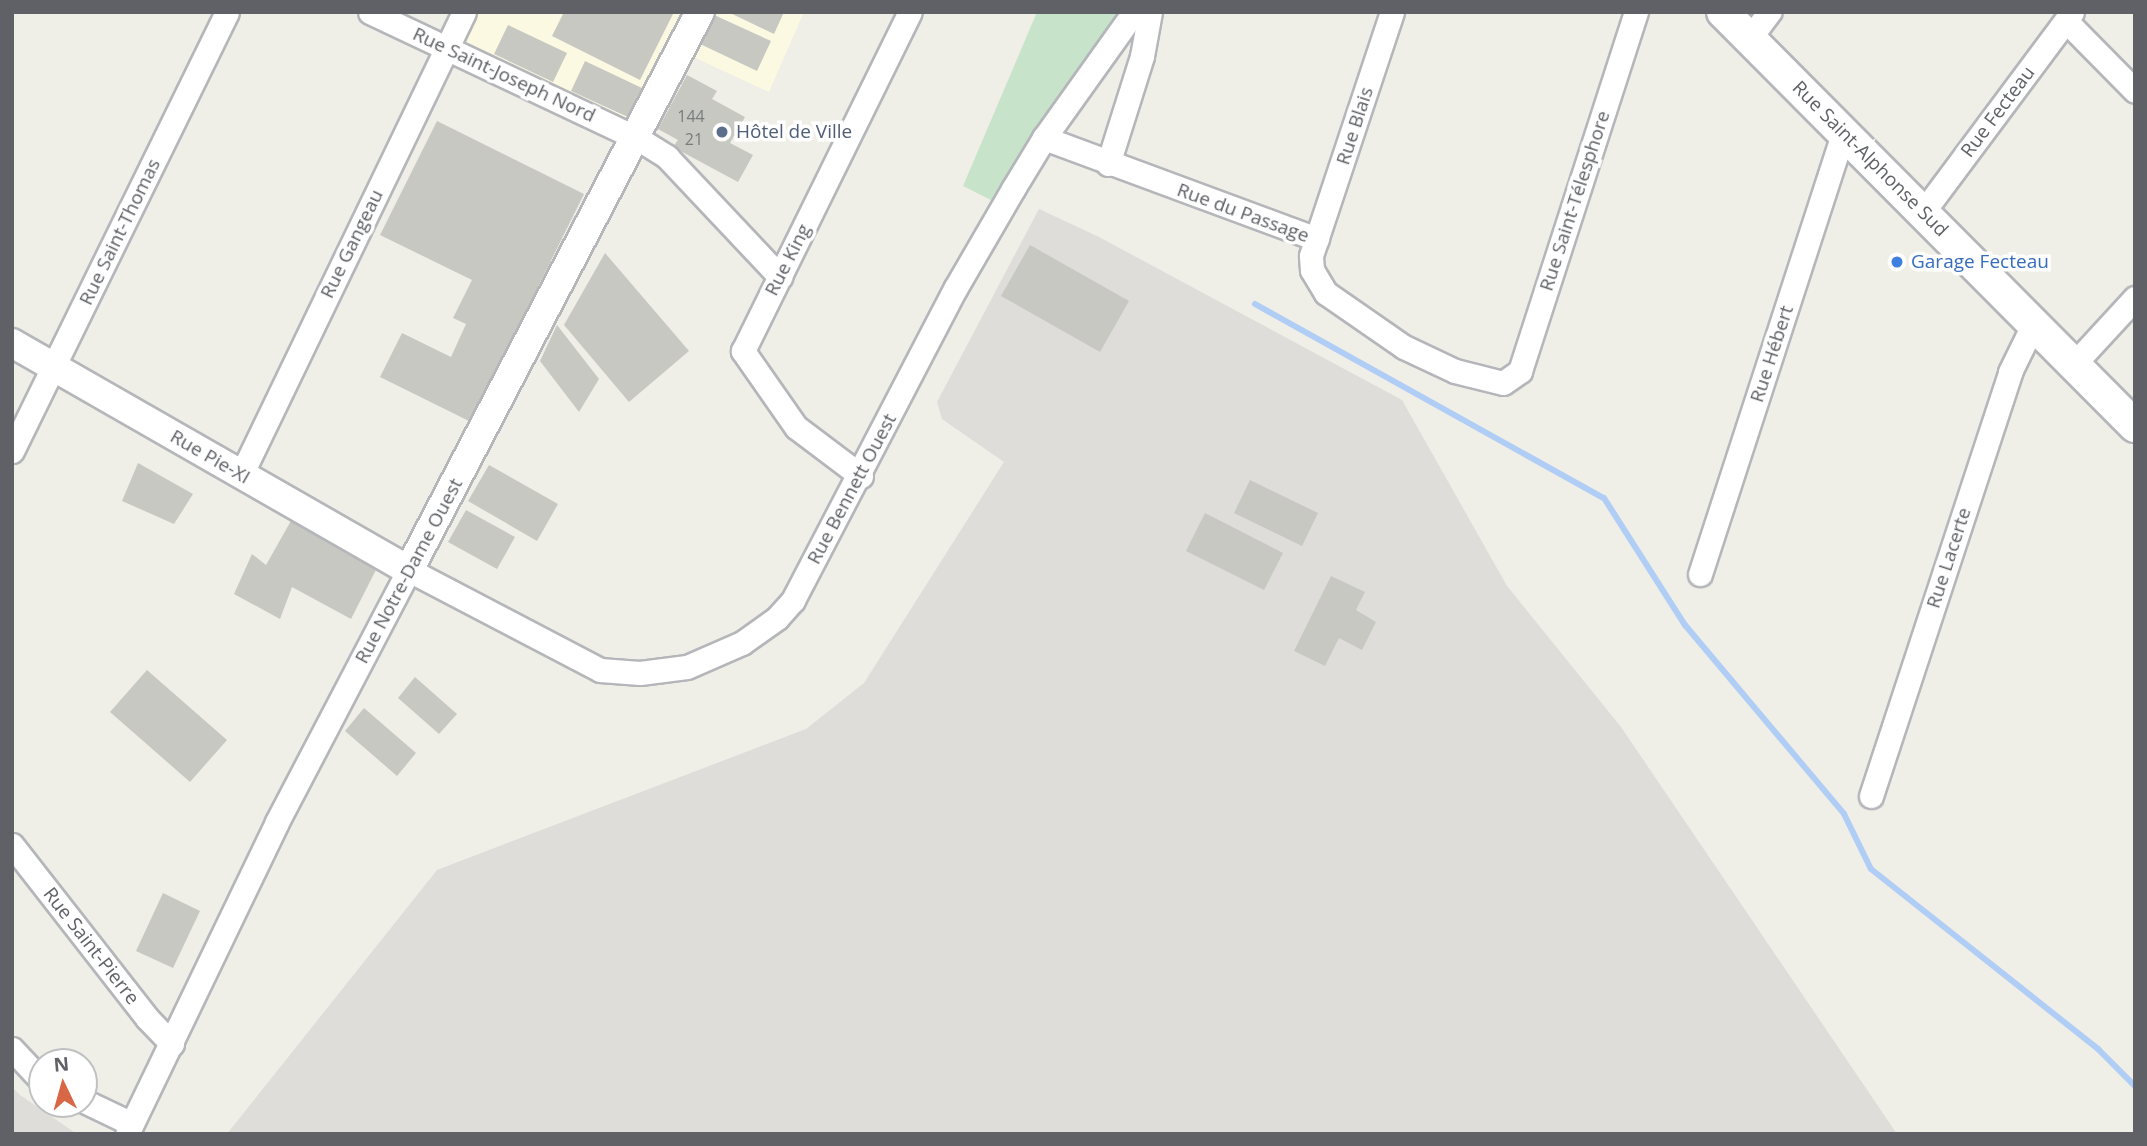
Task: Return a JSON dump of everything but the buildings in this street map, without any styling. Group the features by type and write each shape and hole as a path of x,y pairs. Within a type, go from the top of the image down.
{"main road":[{"name":"Rue Saint-Alphonse Sud","path":"1723,12 2135,426"}],"street":[{"name":"Rue Saint-Thomas","path":"12,451 228,12"},
{"name":"Rue Saint-Joseph Nord","path":"370,12 637,138 667,157 780,277"},
{"name":"Rue Gangeau","path":"241,475 464,12"},
{"name":"Rue Notre-Dame Ouest","path":"130,1129 277,822 637,138 700,12"},
{"name":"Rue King","path":"861,476 796,427 748,364 743,352 910,12"},
{"name":"Rue Bennett Ouest","path":"409,570 600,670 640,673 687,667 742,643 793,600 861,476 955,289 1044,138 1135,12"},
{"path":"1108,164 1142,56 1150,12"},
{"name":"Rue Blais","path":"1317,239 1392,12"},
{"name":"Rue Saint-Télesphore","path":"1503,383 1520,371 1636,12"},
{"path":"1749,39 1769,12"},
{"path":"2069,16 2135,92"},
{"name":"Rue Fecteau","path":"1923,212 2069,16"},
{"name":"Rue Hébert","path":"1700,574 1843,134"},
{"name":"Rue du Passage","path":"1044,138 1108,164 1317,239 1312,270 1326,293 1429,362 1503,383"},
{"path":"2074,364 2135,298"},
{"name":"Rue Lacerte","path":"1871,796 2010,372 2034,323"},
{"name":"Rue Pie-XI","path":"12,343 409,570"},
{"name":"Rue Saint-Pierre","path":"12,845 147,1018 172,1044"},
{"path":"12,1049 28,1066"},
{"path":"98,1110 130,1129"}],"shaded area":[{"path":"470,12 804,12 769,92 691,56 653,137 452,47"},
{"path":"1039,209 1099,237 1402,400 1507,586 1621,727 1897,1134 227,1134 437,870 806,729 864,683 1004,462 942,419 937,402"},
{"path":"12,1087 28,1100 28,1118 54,1118 77,1134 12,1134"}],"green space":[{"path":"1037,12 1126,12 995,202 963,186"}],"waterway":[{"path":"1255,304 1604,498 1685,625 1844,814 1871,869 2098,1049 2135,1086"}],"place":[{"name":"Hôtel de Ville","path":"722,132"},
{"name":"Garage Fecteau","path":"1897,262"}]}
